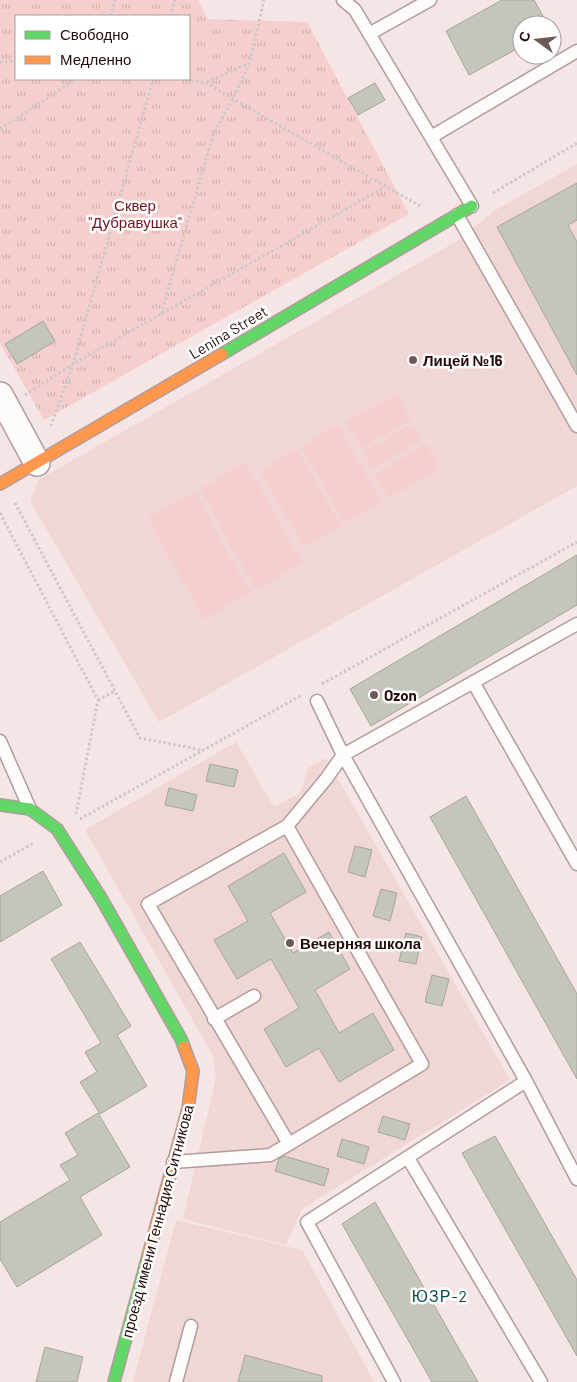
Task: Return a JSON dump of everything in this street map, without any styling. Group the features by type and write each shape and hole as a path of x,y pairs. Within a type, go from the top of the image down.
{"street":[{"name":"Lenina Street","path":"0,484 472,206"},
{"path":"4,402 37,462"},
{"path":"0,805 30,808"},
{"name":"проезд имени Геннадия Ситникова","path":"30,808 57,829 101,898 181,1039 193,1071 188,1109 114,1382"}],"lane":[{"path":"342,0 355,10 472,206"},
{"path":"370,34 430,0"},
{"path":"431,137 577,51"},
{"path":"457,215 577,426"},
{"path":"289,1144 148,904 287,826 344,755 577,624"},
{"path":"473,682 577,864"},
{"path":"313,696 526,1081 577,1179"},
{"path":"0,741 30,808"},
{"path":"173,1162 270,1156 422,1064 287,826"},
{"path":"214,1019 254,996"},
{"path":"394,1382 307,1222 526,1081"},
{"path":"408,1158 541,1382"},
{"path":"176,1382 191,1326"}],"path":[{"path":"110,15 116,0"},
{"path":"170,15 175,0"},
{"path":"161,314 213,136 250,62 264,0"},
{"path":"0,62 15,61"},
{"path":"207,83 250,62"},
{"path":"0,129 74,80"},
{"path":"50,427 73,364 153,80"},
{"path":"188,80 207,83 427,210"},
{"path":"472,206 577,143"},
{"path":"4,402 385,187"},
{"path":"12,497 140,738 203,750"},
{"path":"0,513 98,700 74,822 203,750 313,696"},
{"path":"317,687 577,542"},
{"path":"98,700 115,691"},
{"path":"0,862 57,829"}],"shaded area":[{"name":"Лицей №16","path":"577,164 577,486 159,722 30,501 38,480 459,240 494,211"},
{"name":"Вечерняя школа","path":"236,742 274,807 300,793 308,768 326,758 510,1080 302,1209 286,1245 183,1219 216,1078 213,1056 85,830"},
{"path":"176,1220 302,1250 374,1382 133,1382"}],"green space":[{"name":"Сквер \"Дубравушка\"","path":"0,0 198,0 207,19 307,22 409,214 44,420 0,343"},
{"path":"397,394 411,420 362,448 347,422"},
{"path":"412,424 421,440 372,468 363,452"},
{"path":"338,425 381,502 344,523 301,446"},
{"path":"426,444 440,468 389,498 375,475"},
{"path":"297,449 341,526 304,547 260,471"},
{"path":"246,463 302,563 256,590 200,489"},
{"path":"195,492 250,593 204,619 148,518"}],"building":[{"path":"502,0 534,0 542,15 512,15 512,51 469,75 446,31"},
{"path":"375,83 385,100 358,115 348,98"},
{"path":"577,183 577,220 568,225 577,242 577,375 497,227"},
{"path":"43,321 55,341 17,364 5,344"},
{"path":"577,555 577,605 371,726 350,689"},
{"path":"210,764 238,770 234,787 206,781"},
{"path":"169,788 197,795 193,811 165,805"},
{"path":"466,796 577,994 577,1079 430,817"},
{"path":"355,846 372,850 365,877 348,872"},
{"path":"284,853 306,892 270,913 293,953 329,932 350,969 315,990 339,1033 373,1013 394,1050 339,1082 319,1048 286,1067 264,1029 299,1008 271,959 237,979 214,940 248,921 228,886"},
{"path":"43,871 62,905 0,942 0,896"},
{"path":"381,889 397,893 390,921 373,916"},
{"path":"406,933 422,937 416,964 399,961"},
{"path":"80,942 131,1026 117,1035 147,1086 100,1114 80,1082 97,1072 85,1052 101,1043 51,959"},
{"path":"432,975 449,979 442,1006 425,1002"},
{"path":"98,1113 130,1167 80,1197 102,1235 17,1287 0,1259 0,1222 70,1180 60,1165 78,1155 65,1133"},
{"path":"383,1116 410,1124 405,1140 378,1132"},
{"path":"495,1136 577,1280 577,1356 462,1153"},
{"path":"342,1139 369,1147 364,1164 337,1156"},
{"path":"284,1156 329,1169 324,1186 275,1171 279,1159"},
{"path":"375,1202 478,1382 432,1382 342,1224"},
{"path":"45,1347 83,1357 77,1382 36,1382"},
{"path":"245,1355 322,1376 322,1382 238,1382"}],"traffic: fast":[{"path":"222,354 472,206"},
{"path":"0,805 30,809 57,829 101,898 184,1047"},
{"path":"114,1382 148,1256"}],"traffic: slow":[{"path":"0,484 222,354"},
{"path":"148,1256 188,1109 193,1071 184,1047"}],"place":[{"name":"Лицей №16","path":"413,360"},
{"name":"Ozon","path":"374,695"},
{"name":"Вечерняя школа","path":"290,943"}],"district":[{"name":"ЮЗР-2","path":"440,1295"}]}
